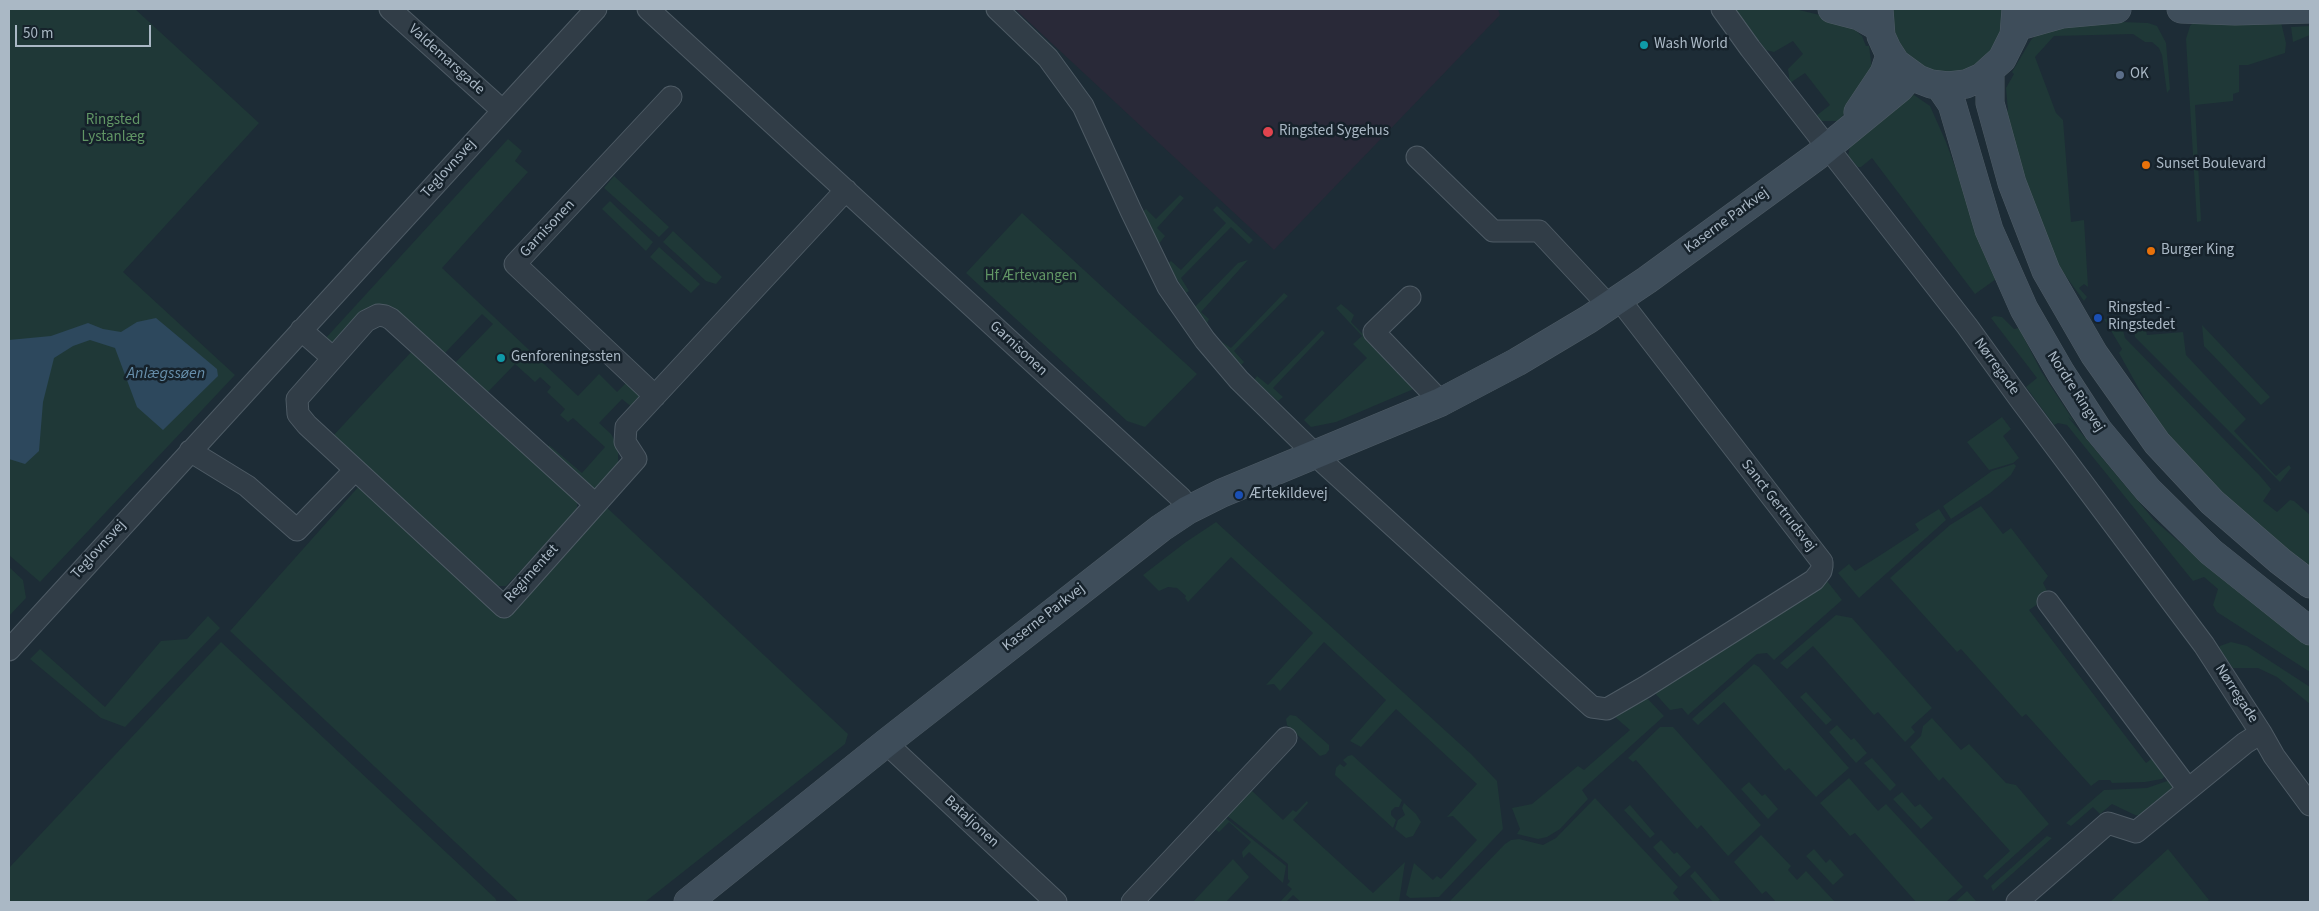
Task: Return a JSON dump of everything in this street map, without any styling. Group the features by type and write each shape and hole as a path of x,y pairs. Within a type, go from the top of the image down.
{"street":[{"name":"Valdemarsgade","path":"390,9 502,110"},
{"name":"Teglovnsvej","path":"9,650 596,9"},
{"name":"Garnisonen","path":"648,9 1181,498 1188,510"},
{"path":"997,9 1048,58 1083,106 1168,287 1205,340 1239,380 1315,454"},
{"name":"Nørregade","path":"1722,9 1750,48 1836,140 2019,398 2204,645 2274,756 2310,805"},
{"path":"1832,9 1879,19 1890,55 1911,76 1939,85 1966,84 1990,72 2007,52 2016,18 2117,9"},
{"path":"2181,9 2235,11 2310,9"},
{"name":"Kaserne Parkvej","path":"1836,140 1884,73 1890,55"},
{"path":"1990,72 1990,103 2012,183 2046,271 2094,354 2157,443 2212,502 2280,561 2310,584"},
{"name":"Kaserne Parkvej","path":"688,902 1121,558 1188,510 1222,493 1441,402 1517,362 1614,303 1836,140 1900,88 1911,76"},
{"name":"Nordre Ringvej","path":"1939,85 1952,104 1989,230 2024,309 2061,373 2098,430 2148,490 2211,552 2310,631"},
{"name":"Garnisonen","path":"655,396 515,264 671,97"},
{"path":"1416,157 1492,231 1539,231 1614,303"},
{"path":"655,396 846,190"},
{"path":"1410,297 1374,332 1441,402"},
{"name":"Sanct Gertrudsvej","path":"1315,454 1592,707 1607,709 1814,580 1821,571 1822,566 1816,554 1614,303"},
{"path":"190,451 246,486 297,530 355,470 302,419 296,406 297,399 372,317 378,315 391,319 594,504"},
{"path":"301,330 333,358"},
{"name":"Regimentet","path":"355,470 504,607 636,459 625,442 626,428 655,396"},
{"path":"2048,602 2188,788"},
{"name":"Nørregade","path":"2017,902 2108,822 2136,832 2188,788 2245,743 2261,733"},
{"path":"1132,902 1286,738"},
{"name":"Bataljonen","path":"886,743 1056,902"}],"shaded area":[{"name":"Ringsted Sygehus","path":"1015,9 1498,9 1500,15 1274,250"}],"green space":[{"name":"Ringsted Lystanlæg","path":"9,9 135,9 259,123 123,272 235,375 40,582 9,555"},
{"path":"1734,9 1795,9 1836,19 1862,36 1866,46 1869,46 1872,69 1855,99 1839,121 1821,121 1816,116 1830,105 1805,73 1790,83 1788,69 1803,54 1793,41 1774,52 1766,50"},
{"path":"1890,9 2008,9 1992,61 1942,78 1897,50"},
{"path":"2280,18 2286,43 2285,53 2248,65 2239,65 2239,92 2233,94 2233,101 2195,105 2201,221 2197,222 2186,39 2190,26 2194,22"},
{"path":"2098,21 2148,23 2157,26 2166,43 2170,89 2167,93 2162,55 2159,48 2152,42 2145,42 2133,34 2054,36 2035,57 2056,113 2063,120 2071,222 2084,220 2088,287 2084,284 2079,288 2087,297 2084,301 2062,271 2047,245 2027,193 2004,113 2008,110 2006,88 2014,74 2012,72 2031,40 2038,33 2048,26"},
{"path":"2310,26 2310,35 2293,42 2291,27"},
{"path":"1914,95 1930,106 1946,142 1996,279 1975,294 1872,158 1861,167 1858,167 1848,156 1851,142 1901,100"},
{"path":"508,139 522,151 515,161 528,172 442,268 578,396 599,374 617,392 626,383 643,398 633,408 622,399 599,423 611,434 618,446 618,464 596,489 591,490 547,452 549,445 582,473 605,447 573,418 568,422 560,415 565,409 547,392 551,387 540,377 535,382 515,364 484,396 452,366 493,324 482,314 445,353 414,325 398,317 337,343 331,344 325,339"},
{"path":"614,176 669,227 659,237 604,188"},
{"path":"1180,195 1184,198 1157,228 1165,236 1158,245 1142,212 1146,209 1156,219"},
{"path":"610,201 653,242 646,251 602,209"},
{"path":"1217,206 1253,240 1249,244 1231,227 1181,278 1189,291 1186,293 1167,264 1171,261 1181,270 1226,223 1213,210"},
{"name":"Hf Ærtevangen","path":"1022,213 1197,374 1145,427 1127,421 966,273"},
{"path":"673,231 722,277 716,284 706,281 663,242"},
{"path":"659,247 700,284 691,293 650,257"},
{"path":"1248,260 1201,312 1209,319 1207,323 1194,308 1238,263"},
{"path":"1284,293 1288,296 1234,351 1244,362 1241,365 1219,340 1231,348"},
{"path":"1341,304 1354,315 1351,322 1416,388 1336,422 1311,427 1304,420 1367,358 1353,344 1362,336 1336,308"},
{"path":"1994,316 2002,317 2014,329 2019,328 2041,371 2075,423 2068,417 2154,520 2223,580 2310,646 2310,672 2217,612 2213,605 2218,589 2204,577 2193,581 2067,425 2058,423 2054,425 2026,387 2037,378 1991,318"},
{"path":"2104,319 2120,319 2125,338 2261,477 2271,489 2263,501 2277,512 2290,500 2294,501 2310,515 2310,567 2269,537 2202,474 2155,418 2119,353 2122,349"},
{"path":"2133,323 2144,323 2147,335 2183,332 2186,355 2246,419 2234,431 2276,476 2289,465 2291,468 2280,482 2135,337"},
{"path":"2202,325 2270,397 2261,405 2204,346"},
{"path":"1322,330 1325,333 1273,388 1283,397 1278,401 1254,380 1257,376 1268,385"},
{"path":"414,349 577,499 577,511 506,586 497,586 332,437"},
{"path":"2002,417 2011,429 2003,436 2019,458 2013,463 1989,470 1967,442"},
{"path":"2014,464 2016,466 2011,475 1990,493 1951,519 1943,506 1992,471"},
{"path":"360,485 500,614 602,503 848,734 845,744 645,902 519,902 230,631"},
{"path":"1981,506 2003,534 2011,528 2048,576 2043,583 2048,597 2029,610 2146,763 2159,753 2168,773 2162,779 2145,782 2112,783 2110,780 2099,780 2091,786 2026,714 2022,717 1961,649 1957,652 1890,578 1950,525"},
{"path":"1939,509 1946,520 1859,598 1838,573 1849,564 1855,571 1876,558 1919,530 1915,524"},
{"path":"1216,522 1471,754 1497,781 1503,829 1439,897 1410,898 1406,895 1414,863 1433,880 1437,876 1441,879 1477,840 1453,816 1447,817 1477,784 1396,709 1361,747 1350,741 1386,700 1324,642 1280,691 1274,684 1266,685 1313,633 1231,557 1188,602 1185,598 1186,596 1177,588 1168,587 1159,591 1143,575"},
{"path":"9,567 23,580 26,598 9,616"},
{"path":"1827,581 1842,600 1774,660 1767,653 1757,654 1688,715 1682,708 1670,710 1653,691 1810,589"},
{"path":"1836,615 1852,618 1932,708 1911,727 1915,732 1905,742 1878,712 1874,715 1813,646 1787,669 1780,663"},
{"path":"208,616 220,628 125,727 101,718 30,659 40,649 105,707 161,641 187,639"},
{"path":"221,642 495,898 497,902 9,902 9,868"},
{"path":"2231,642 2247,646 2310,687 2310,704 2277,677 2258,668 2233,668 2219,648"},
{"path":"1754,664 1759,667 1849,768 1816,797 1789,768 1785,771 1724,702 1698,725 1692,719"},
{"path":"1806,692 1832,720 1826,725 1800,697"},
{"path":"1646,697 1664,716 1582,790 1588,799 1560,829 1547,837 1538,839 1517,834 1520,829 1512,808 1532,804 1578,766 1584,770 1630,730 1615,717"},
{"path":"1290,715 1296,716 1329,745 1329,750 1326,754 1320,756 1287,725 1286,719"},
{"path":"1932,718 1961,750 1969,744 2006,783 2016,785 2049,824 1987,880 1983,876 2010,851 1943,777 1939,781 1910,747 1921,736 1923,726"},
{"path":"1837,725 1851,740 1854,738 1867,753 1856,763 1829,732"},
{"path":"1660,727 1673,727 1761,825 1728,856 1701,825 1697,829 1636,760 1633,762 1628,758"},
{"path":"1352,755 1402,800 1399,807 1395,807 1391,811 1391,815 1396,820 1393,828 1335,775 1336,768 1340,764 1344,767 1347,764 1343,760"},
{"path":"1872,758 1896,785 1890,791 1864,763"},
{"path":"1849,778 1878,811 1886,804 1963,887 1946,902 1916,902 1855,833 1850,836 1820,803"},
{"path":"2170,780 2174,787 2141,816 2112,804 2100,814 2093,807 2071,826 2066,823 2104,790 2147,788"},
{"path":"1749,782 1762,796 1765,794 1778,809 1768,819 1741,789"},
{"path":"1249,788 1283,820 1293,810 1296,812 1307,801 1308,803 1293,820 1373,893 1405,862 1399,902 1301,902 1293,895 1286,902 1280,902 1292,889 1287,885 1290,881 1288,879 1288,864 1225,814"},
{"path":"1902,792 1915,807 1920,804 1933,818 1921,829 1893,799"},
{"path":"1595,798 1678,887 1673,893 1681,902 1449,902 1505,844 1511,840 1519,839 1543,845 1556,838"},
{"path":"1404,803 1416,814 1421,822 1413,836 1406,838 1395,829 1398,820 1405,815 1402,808"},
{"path":"1630,805 1655,834 1650,838 1624,810"},
{"path":"1223,816 1286,866 1283,883 1249,852 1243,858 1242,852 1251,842 1229,822 1219,832 1212,827"},
{"path":"1761,835 1791,866 1788,870 1797,880 1806,871 1835,902 1776,902 1766,891 1762,894 1734,862"},
{"path":"2047,836 2052,838 1993,891 1991,886"},
{"path":"1661,840 1674,854 1677,852 1691,867 1680,877 1653,847"},
{"path":"1814,849 1826,863 1830,859 1844,875 1833,885 1806,856"},
{"path":"2168,849 2209,900 2206,902 2110,902"},
{"path":"1233,859 1249,877 1226,902 1193,902"},
{"path":"1695,871 1720,900 1713,902 1690,876"},
{"path":"1967,891 1977,902 1955,902"}],"water":[{"name":"Anlægssøen","path":"156,318 217,369 218,376 163,430 137,407 115,348 90,340 73,346 54,358 43,402 39,451 25,464 9,459 9,340 51,336 88,323 103,329 121,332 137,322"}],"place":[{"name":"Wash World","path":"1644,45"},
{"name":"OK","path":"2120,75"},
{"name":"Ringsted Sygehus","path":"1268,132"},
{"name":"Sunset Boulevard","path":"2146,165"},
{"name":"Burger King","path":"2151,251"},
{"name":"Ringsted - Ringstedet","path":"2098,318"},
{"name":"Genforeningssten","path":"501,358"},
{"name":"Ærtekildevej","path":"1239,495"}]}
